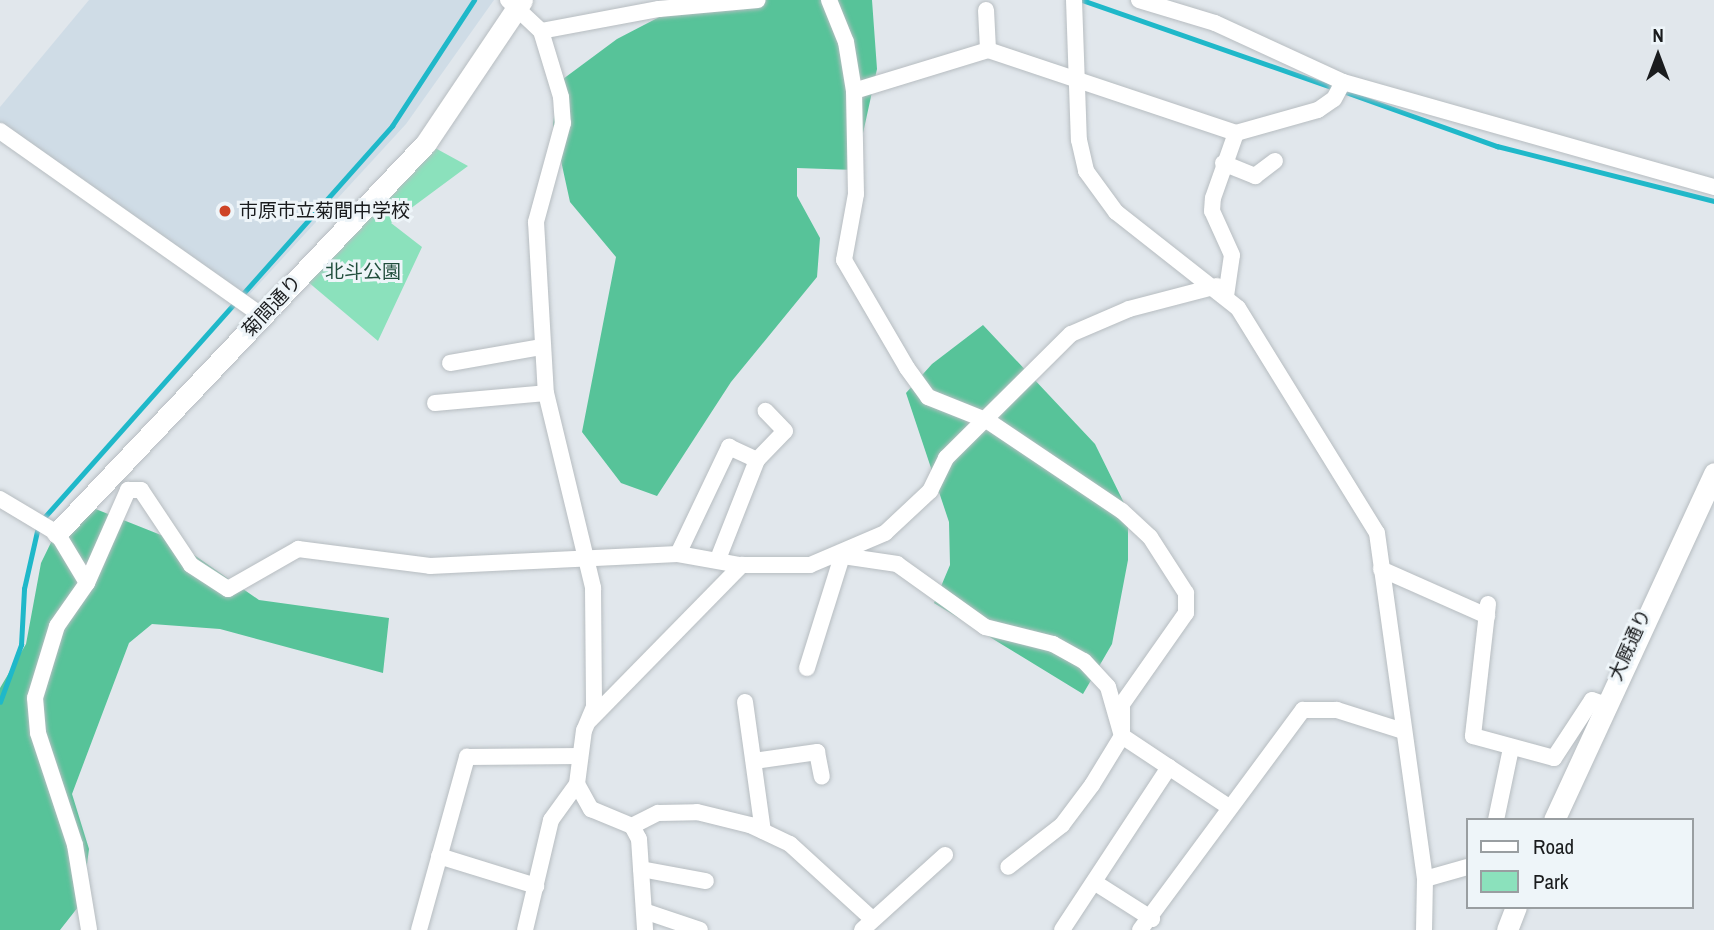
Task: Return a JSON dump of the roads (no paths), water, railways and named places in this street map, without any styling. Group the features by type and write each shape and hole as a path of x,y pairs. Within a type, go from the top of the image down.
{"street":[{"path":"541,31 659,9 758,0"},
{"path":"829,0 846,42 854,91 856,194 844,260 928,397 988,422 1122,511 1180,578 1186,613 1122,704 1122,736 1062,825 1008,867"},
{"path":"1073,0 1079,140 1101,194 1222,291 1377,533 1400,730 1425,879 1424,930"},
{"path":"1139,0 1215,23 1343,82 1714,187"},
{"path":"516,3 541,31 563,123 536,222 541,346 546,393 593,588 594,707 580,756 577,784 551,820 525,930"},
{"name":"菊間通り","path":"57,533 426,143 516,3"},
{"path":"986,10 988,50"},
{"path":"854,91 988,50 1236,133 1318,110 1334,99 1343,82"},
{"path":"0,131 262,316"},
{"path":"1222,291 1232,255 1212,211 1223,163 1236,133"},
{"path":"1223,163 1255,176 1275,161"},
{"path":"89,930 75,845 38,733 35,698 57,626 87,583 128,489 141,490 191,565 228,589 298,548 429,566 678,554 742,565 810,565 842,556 885,533 930,491 946,458 988,422 1071,334 1129,309 1222,291"},
{"path":"450,363 541,346"},
{"path":"435,403 546,393"},
{"path":"718,559 757,460 785,431 766,411"},
{"path":"678,554 729,447 757,460"},
{"name":"大厩通り","path":"1555,818 1603,704 1714,473"},
{"path":"0,499 57,533 87,583"},
{"path":"807,668 842,556"},
{"path":"842,556 897,564 985,627 1053,644 1084,661 1108,687 1122,736 1229,807"},
{"path":"588,722 742,565"},
{"path":"1381,569 1488,610 1473,736 1554,758 1592,699 1603,704"},
{"path":"745,702 763,831"},
{"path":"1094,882 1146,925 1229,807 1303,710 1337,710 1400,730"},
{"path":"1496,818 1511,748"},
{"path":"754,761 817,752 822,777"},
{"path":"419,930 467,757 580,756"},
{"path":"1062,930 1169,767"},
{"path":"577,784 591,809 632,826 658,813 697,812 763,831 790,844 867,924 944,855"},
{"path":"632,826 641,869 646,930"},
{"path":"439,856 536,886"},
{"path":"1425,879 1466,867"},
{"path":"641,869 706,881"},
{"path":"1507,930 1515,909"},
{"path":"644,911 700,930"}],"waterway":[{"path":"42,520 392,126 474,0"},
{"path":"1082,0 1335,88"},
{"path":"1343,91 1497,146 1714,201"},
{"path":"0,702 21,645 24,589 38,527"}],"place":[{"name":"市原市立菊間中学校","path":"225,211"}],"park label":[{"name":"北斗公園","path":"363,272"}]}
